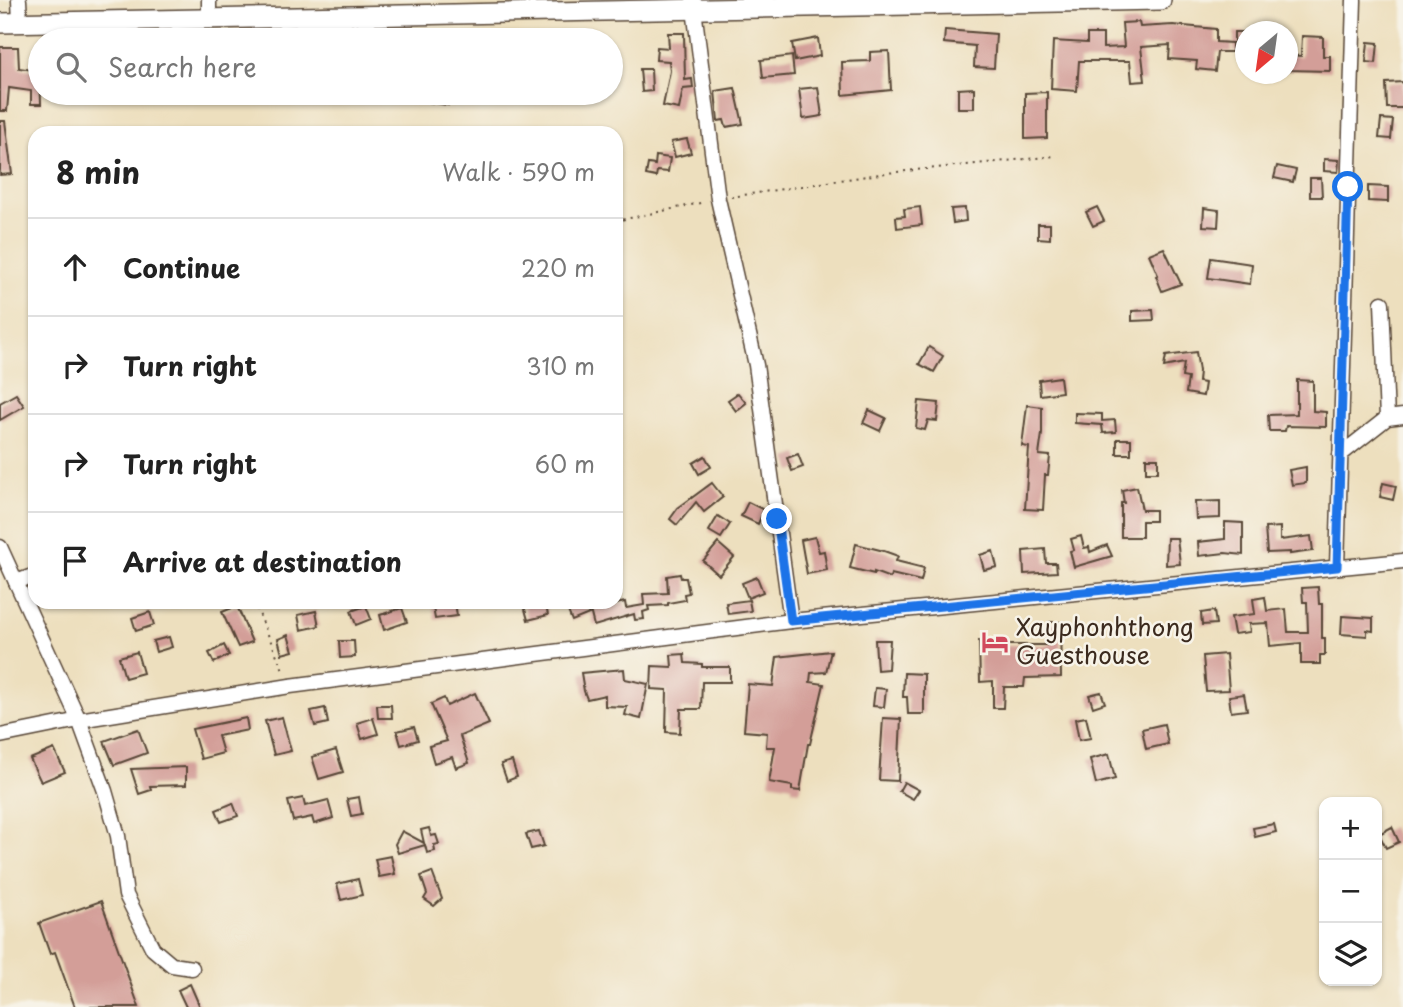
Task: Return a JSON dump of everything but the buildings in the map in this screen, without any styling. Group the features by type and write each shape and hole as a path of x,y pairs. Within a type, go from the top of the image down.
{"highway":[{"path":"0,23 209,9 1161,0"}],"street":[{"path":"19,0 20,22"},
{"path":"1337,567 1354,0"},
{"path":"693,5 718,199 756,365 791,621"},
{"path":"1382,303 1387,418"},
{"path":"1340,455 1387,418 1403,416"},
{"path":"0,547 28,608"},
{"path":"0,736 79,720 290,686 791,621 1403,561"},
{"path":"16,582 28,578"},
{"path":"28,609 79,720 105,790 118,836 126,895 153,949 172,965 192,968"}],"path":[{"path":"623,219 718,199 886,173 1056,156"},
{"path":"257,609 290,686"}],"place":[{"name":"Xayphonhthong Guesthouse","path":"995,642"}],"route":[{"path":"777,519 791,621 1337,567 1348,187"}]}
